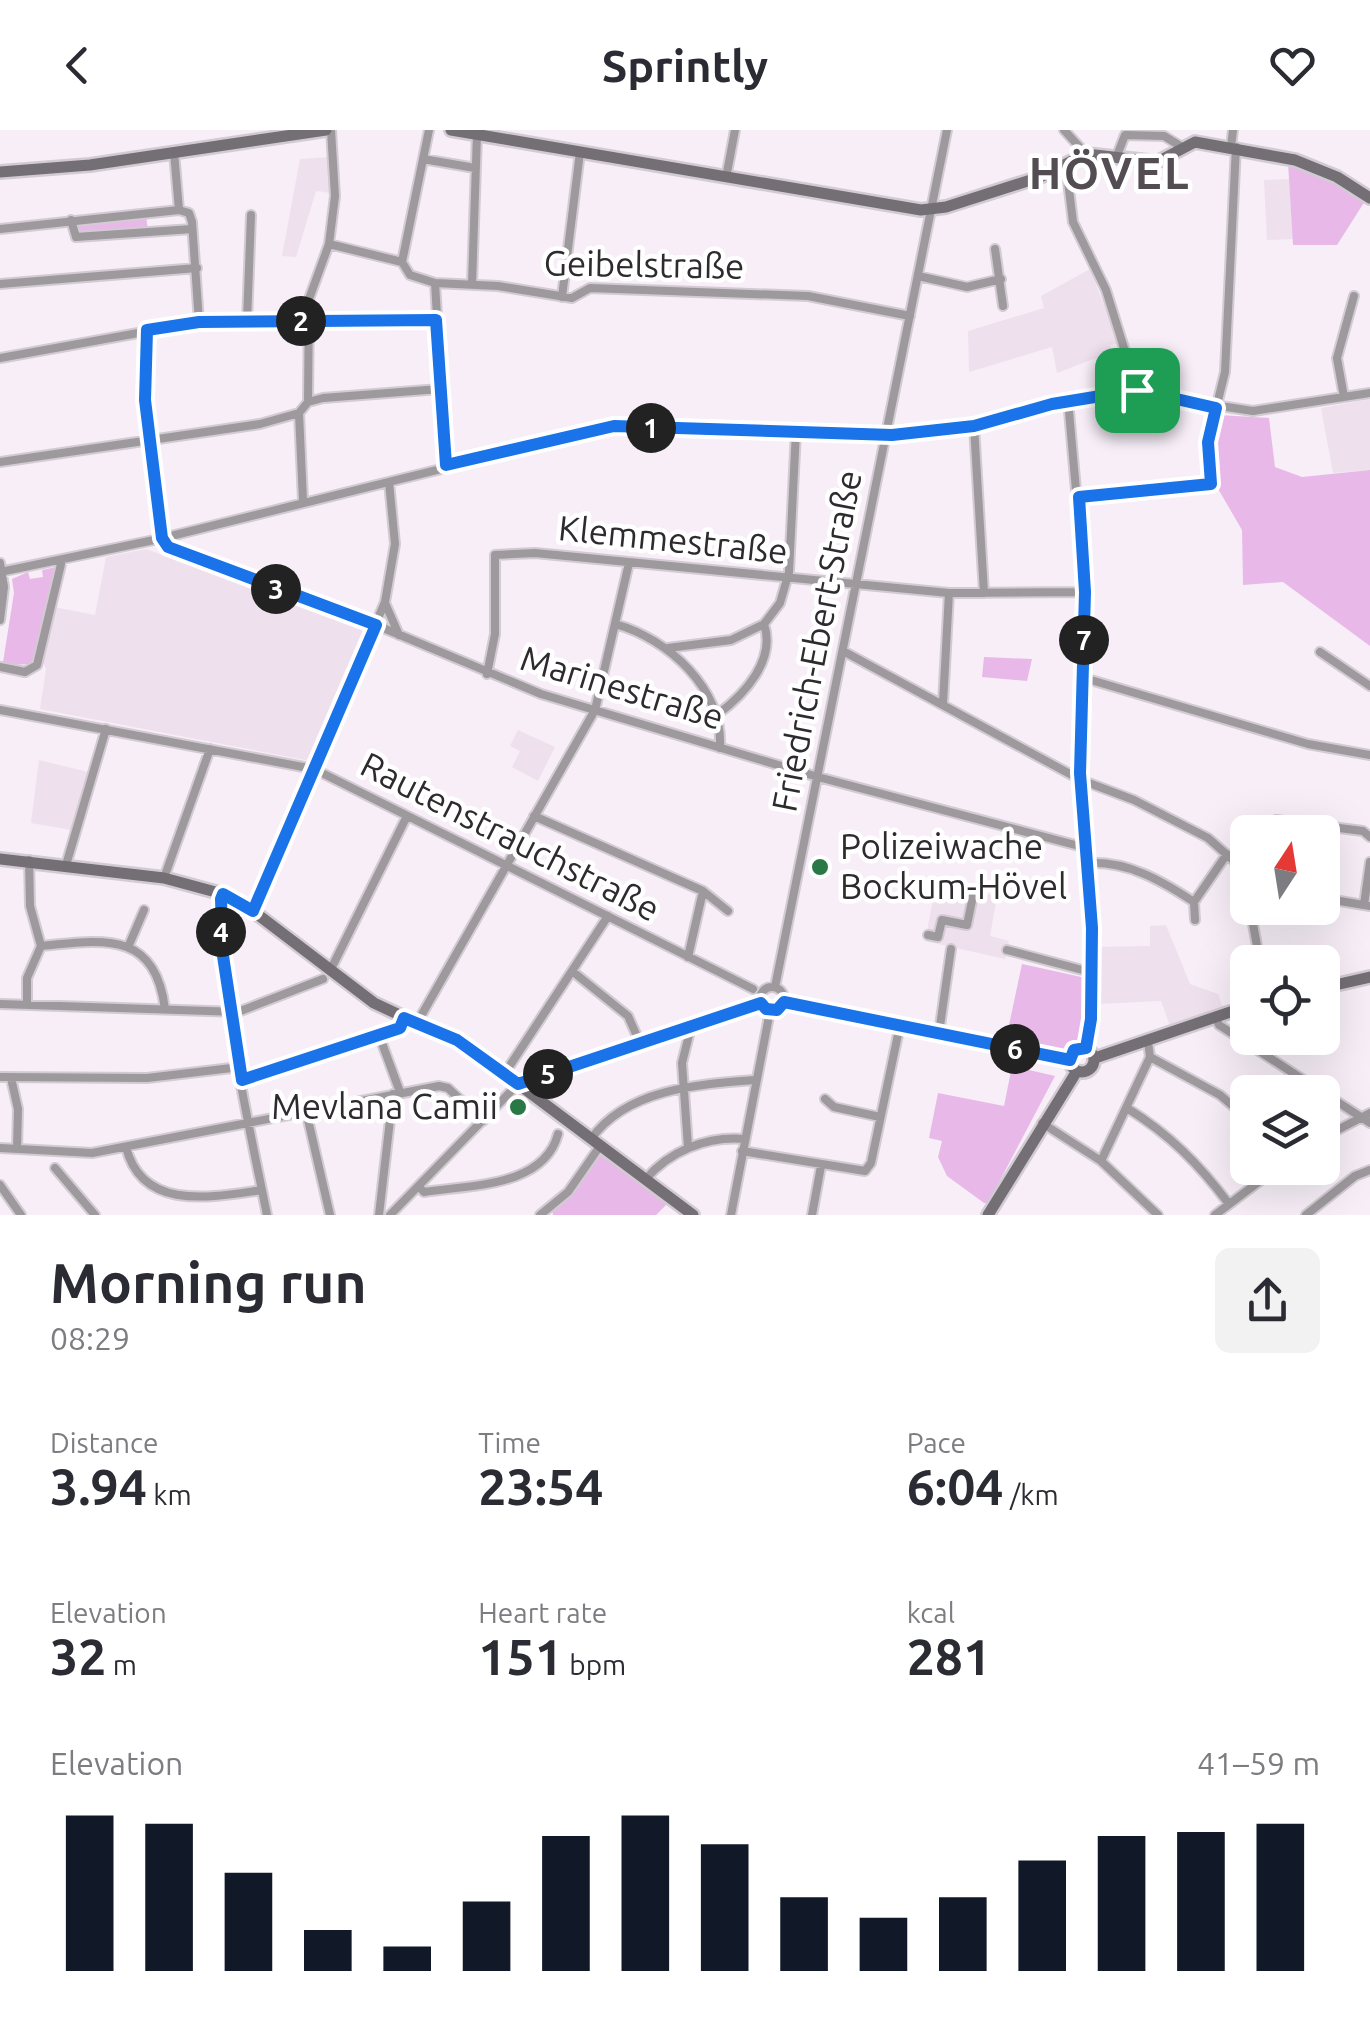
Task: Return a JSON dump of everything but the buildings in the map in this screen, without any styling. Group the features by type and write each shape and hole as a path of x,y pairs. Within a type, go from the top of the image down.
{"street":[{"path":"0,172 329,130 335,196 329,244 312,283 308,402 299,413 260,424 0,462"},
{"path":"429,130 402,262 410,275 435,283 446,465"},
{"path":"452,130 509,135 580,152 930,210 1066,165 1086,154 1164,160 1195,142 1234,147 1319,168 1370,198"},
{"path":"726,178 735,130"},
{"name":"Friedrich-Ebert-Straße","path":"775,987 947,130"},
{"path":"1064,130 1086,154"},
{"path":"1079,497 1211,484 1208,442 1224,372 1233,130"},
{"path":"472,284 477,134"},
{"path":"1116,158 1125,135 1164,136 1182,147"},
{"path":"174,152 179,210"},
{"path":"562,297 580,152"},
{"path":"424,159 475,168"},
{"path":"1066,165 1072,222 1106,290 1137,390"},
{"path":"0,229 179,210 189,213 199,322"},
{"path":"247,321 251,215"},
{"path":"71,220 76,237 192,229"},
{"path":"329,244 402,262"},
{"path":"995,249 1003,306"},
{"path":"0,284 197,268"},
{"path":"918,276 968,287 1001,279"},
{"name":"Geibelstraße","path":"435,283 472,284 562,297 576,297 590,288 808,296 910,316"},
{"path":"1344,397 1337,358 1354,296"},
{"path":"0,358 199,322 436,320"},
{"path":"147,330 144,379 162,538"},
{"path":"308,402 440,389"},
{"path":"0,620 0,569 162,538 614,426 886,435 974,426 1068,400 1137,390 1216,408 1256,411 1370,392"},
{"path":"1068,400 1085,592 1081,780 1086,833 1082,847 1088,863 1091,1019 1086,1048"},
{"path":"299,413 303,501"},
{"path":"974,426 984,593"},
{"path":"668,648 713,644 764,624 780,603 788,580 796,432"},
{"path":"253,911 385,602 395,544 388,482"},
{"name":"Marinestraße","path":"162,538 177,553 376,625 487,674 818,777 1082,847"},
{"name":"Klemmestraße","path":"487,674 495,634 495,555 535,553 949,593 1085,592"},
{"path":"0,667 25,672 37,665 62,560"},
{"path":"242,1080 379,1036 411,1021 507,866 595,710 629,563"},
{"path":"943,703 949,593"},
{"path":"385,602 399,635"},
{"path":"615,624 668,648 718,714 720,748"},
{"path":"718,714 757,673 767,641 764,624"},
{"path":"843,651 1081,780 1163,814 1230,859"},
{"path":"1320,652 1370,686"},
{"path":"1084,678 1308,744 1370,756"},
{"name":"Rautenstrauchstraße","path":"0,710 314,769 753,989"},
{"path":"66,865 106,729"},
{"path":"164,878 210,749"},
{"path":"0,1004 244,1011 326,975 407,816"},
{"path":"534,816 702,891 728,911"},
{"path":"1340,828 1363,831 1370,836"},
{"path":"1195,920 1194,902 1227,854"},
{"path":"0,859 164,878 223,894 253,911 326,975 374,1004 457,1040 596,1139 693,1215"},
{"path":"27,1005 27,978 41,946 30,906 29,860"},
{"path":"1340,901 1367,906 1370,862"},
{"path":"1088,863 1134,870 1194,902"},
{"path":"688,957 702,891"},
{"path":"928,935 938,937 942,920 967,925 974,891"},
{"path":"223,894 218,912 231,1012 267,1215"},
{"path":"129,945 144,910"},
{"path":"504,1073 608,916"},
{"path":"41,946 108,941 129,945 160,980 165,1009"},
{"path":"939,1033 951,949"},
{"path":"1007,950 1090,972"},
{"path":"572,971 628,1016 640,1043"},
{"path":"1340,984 1370,977"},
{"path":"761,1003 764,990 775,987 782,992 784,1002"},
{"path":"730,1215 770,1010 784,1002 1091,1069 1095,1058"},
{"path":"761,1003 770,1010"},
{"path":"390,1215 518,1084 761,1003"},
{"path":"1095,1058 1230,1013"},
{"path":"1216,1018 1219,1025 1368,1117"},
{"path":"742,1151 866,1171 900,1025"},
{"path":"688,1147 682,1062 691,1026"},
{"path":"379,1036 397,1093 379,1215"},
{"path":"1101,1161 1150,1057 1148,1042"},
{"path":"1086,1048 1095,1058"},
{"path":"988,1215 1073,1065 1074,1050 1086,1048"},
{"path":"1150,1057 1230,1104"},
{"path":"0,1077 147,1078 240,1066"},
{"path":"11,1078 18,1109 17,1149"},
{"path":"540,1215 568,1192 596,1139 636,1105 682,1087 756,1080"},
{"path":"0,1148 92,1153 444,1086 483,1121"},
{"path":"824,1099 834,1107 880,1117"},
{"path":"1126,1108 1169,1134 1199,1163 1229,1204"},
{"path":"306,1110 330,1215"},
{"path":"1340,1130 1368,1117"},
{"path":"1042,1123 1101,1161 1158,1215"},
{"path":"420,1188 424,1192 518,1176 545,1156 558,1134"},
{"path":"645,1180 659,1165 688,1147 744,1140"},
{"path":"126,1147 132,1164 146,1181 175,1196 262,1190"},
{"path":"812,1215 821,1166"},
{"path":"55,1168 95,1215"},
{"path":"1306,1215 1355,1176 1370,1170"},
{"path":"0,1185 21,1215"},
{"path":"1215,1215 1254,1185"}],"shaded area":[{"path":"330,157 332,193 316,191 296,257 282,256 300,159"},
{"path":"1288,163 1335,180 1365,201 1337,245 1293,245"},
{"path":"1289,179 1293,239 1267,240 1264,180"},
{"path":"146,216 148,230 75,231 77,222"},
{"path":"1090,269 1119,343 1110,345 1112,352 1057,373 1052,347 969,372 968,331 1044,308 1041,296"},
{"path":"1370,399 1370,470 1333,473 1321,408"},
{"path":"1219,415 1269,418 1275,467 1302,477 1370,470 1370,646 1283,582 1243,585 1242,530 1217,487 1214,437"},
{"path":"146,549 367,629 310,761 40,709 46,669 41,658 54,607 95,615 106,557"},
{"path":"56,567 32,664 7,665 3,662 14,593 12,579 28,572 30,579 43,577 42,570"},
{"path":"984,657 1032,659 1027,681 982,677"},
{"path":"518,730 555,747 538,781 512,767 520,751 510,746"},
{"path":"39,760 88,772 71,830 31,823"},
{"path":"936,884 997,896 990,936 1009,941 1005,959 925,941"},
{"path":"1166,925 1190,984 1218,994 1223,1008 1170,1026 1161,1001 1098,1004 1096,947 1150,946 1150,926"},
{"path":"1022,964 1086,978 1087,1019 1081,1042 1068,1045 1063,1055 1005,1044"},
{"path":"1012,1066 1055,1076 988,1203 984,1203 947,1176 938,1157 942,1141 929,1138 938,1093 1004,1106"},
{"path":"600,1153 667,1204 656,1215 553,1215 552,1210"}],"place":[{"name":"Polizeiwache Bockum-Hövel","path":"820,867"},
{"name":"Mevlana Camii","path":"518,1107"}],"district":[{"name":"HÖVEL","path":"1110,173"}],"route":[{"path":"436,320 446,465 614,426 892,435 974,426 1039,406 1137,390 1216,408 1208,442 1211,484 1079,497 1085,592 1080,773 1086,840 1082,847 1088,856 1092,923 1091,1019 1086,1048 1074,1050 1070,1060 784,1002 774,1011 761,1003 518,1084 457,1040 404,1018 400,1028 242,1080 223,956 218,912 221,899 223,894 253,911 376,625 168,547 162,538 145,400 147,330 199,322 436,320"}]}
